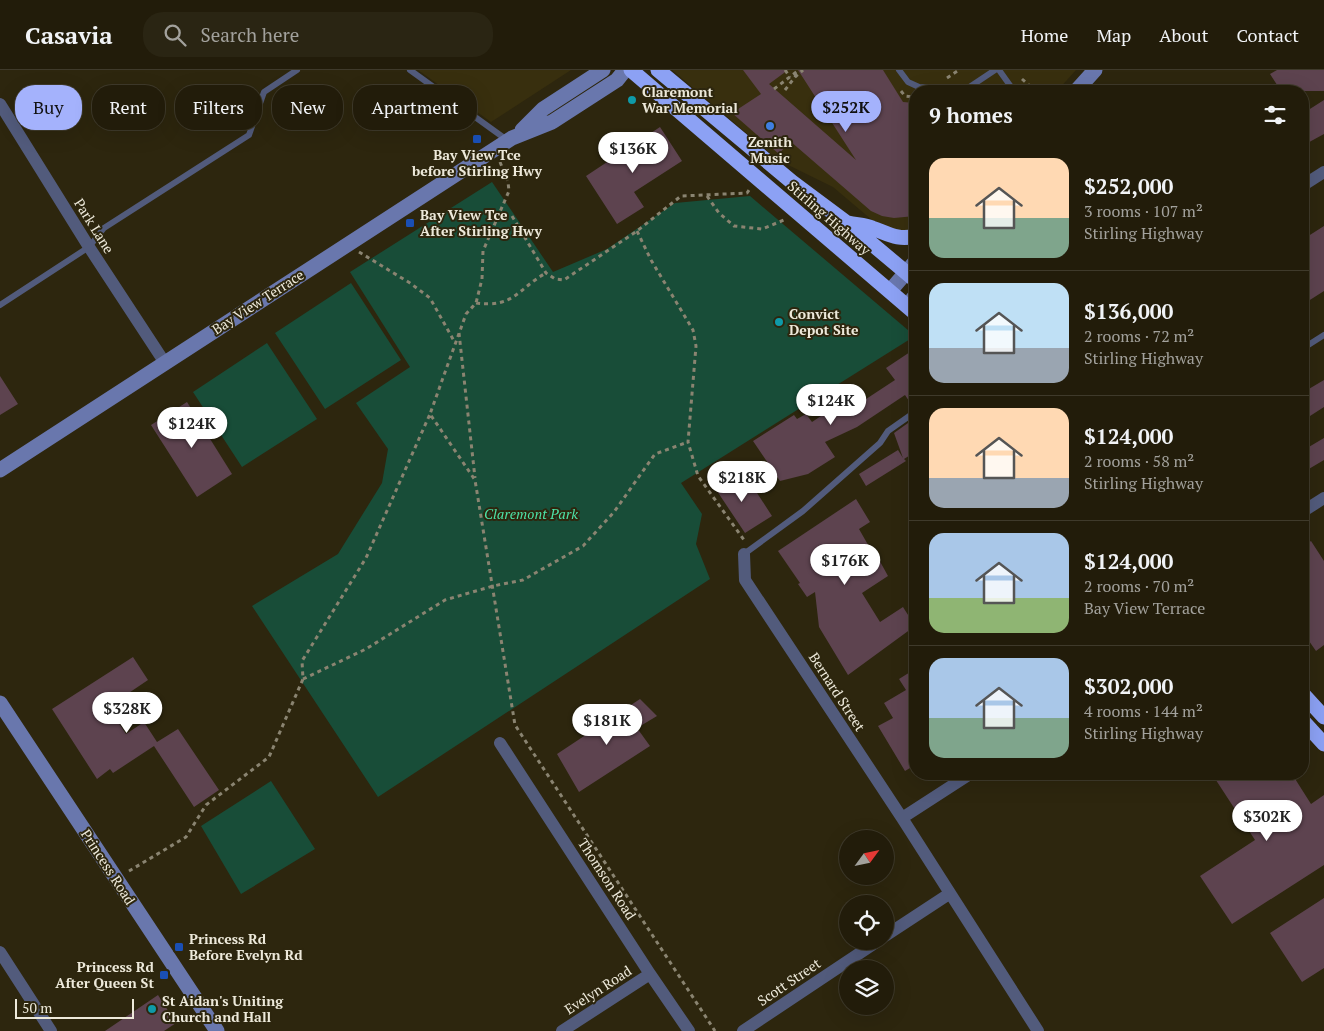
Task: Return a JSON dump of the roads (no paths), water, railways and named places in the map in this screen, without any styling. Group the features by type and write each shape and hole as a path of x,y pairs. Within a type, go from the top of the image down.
{"highway":[{"name":"Stirling Highway","path":"631,70 890,291 909,303"},
{"name":"Stirling Highway","path":"658,70 792,182 909,269"},
{"path":"847,223 871,227 894,237 909,238"},
{"path":"1309,701 1324,717"},
{"path":"1309,728 1324,744"}],"main road":[{"name":"Bay View Terrace","path":"513,138 543,109 603,70"},
{"name":"Bay View Terrace","path":"0,470 492,151 513,138 552,122 617,80 625,70"},
{"path":"1081,85 1095,70"},
{"path":"890,291 909,274"},
{"name":"Princess Road","path":"0,703 217,1031"}],"street":[{"name":"Park Lane","path":"0,104 165,363"},
{"path":"1309,182 1324,172"},
{"path":"1309,508 1324,498"},
{"name":"Bernard Street","path":"747,551 745,580 902,818 1038,1031"},
{"name":"Thomson Road","path":"500,743 689,1031"},
{"path":"902,818 961,780"},
{"path":"894,930 949,894"},
{"name":"Scott Street","path":"743,1031 864,950"},
{"path":"0,952 51,1031"},
{"name":"Evelyn Road","path":"562,1031 650,974"}],"lane":[{"path":"0,305 90,247 104,228 249,135 264,92 297,70"},
{"path":"410,70 513,138"},
{"path":"899,70 908,82 915,85"},
{"path":"973,85 997,70 1009,85"},
{"path":"1309,345 1324,335"},
{"path":"747,551 803,511 880,443 888,431 909,416"}],"place":[{"name":"Claremont War Memorial","path":"632,100"},
{"name":"Zenith Music","path":"770,126"},
{"name":"Bay View Tce before Stirling Hwy","path":"477,139"},
{"name":"Bay View Tce After Stirling Hwy","path":"410,223"},
{"name":"Convict Depot Site","path":"779,322"},
{"name":"Princess Rd Before Evelyn Rd","path":"179,947"},
{"name":"Princess Rd After Queen St","path":"164,975"},
{"name":"St Aidan's Uniting Church and Hall","path":"152,1009"}],"park label":[{"name":"Claremont Park","path":"531,514"}]}
